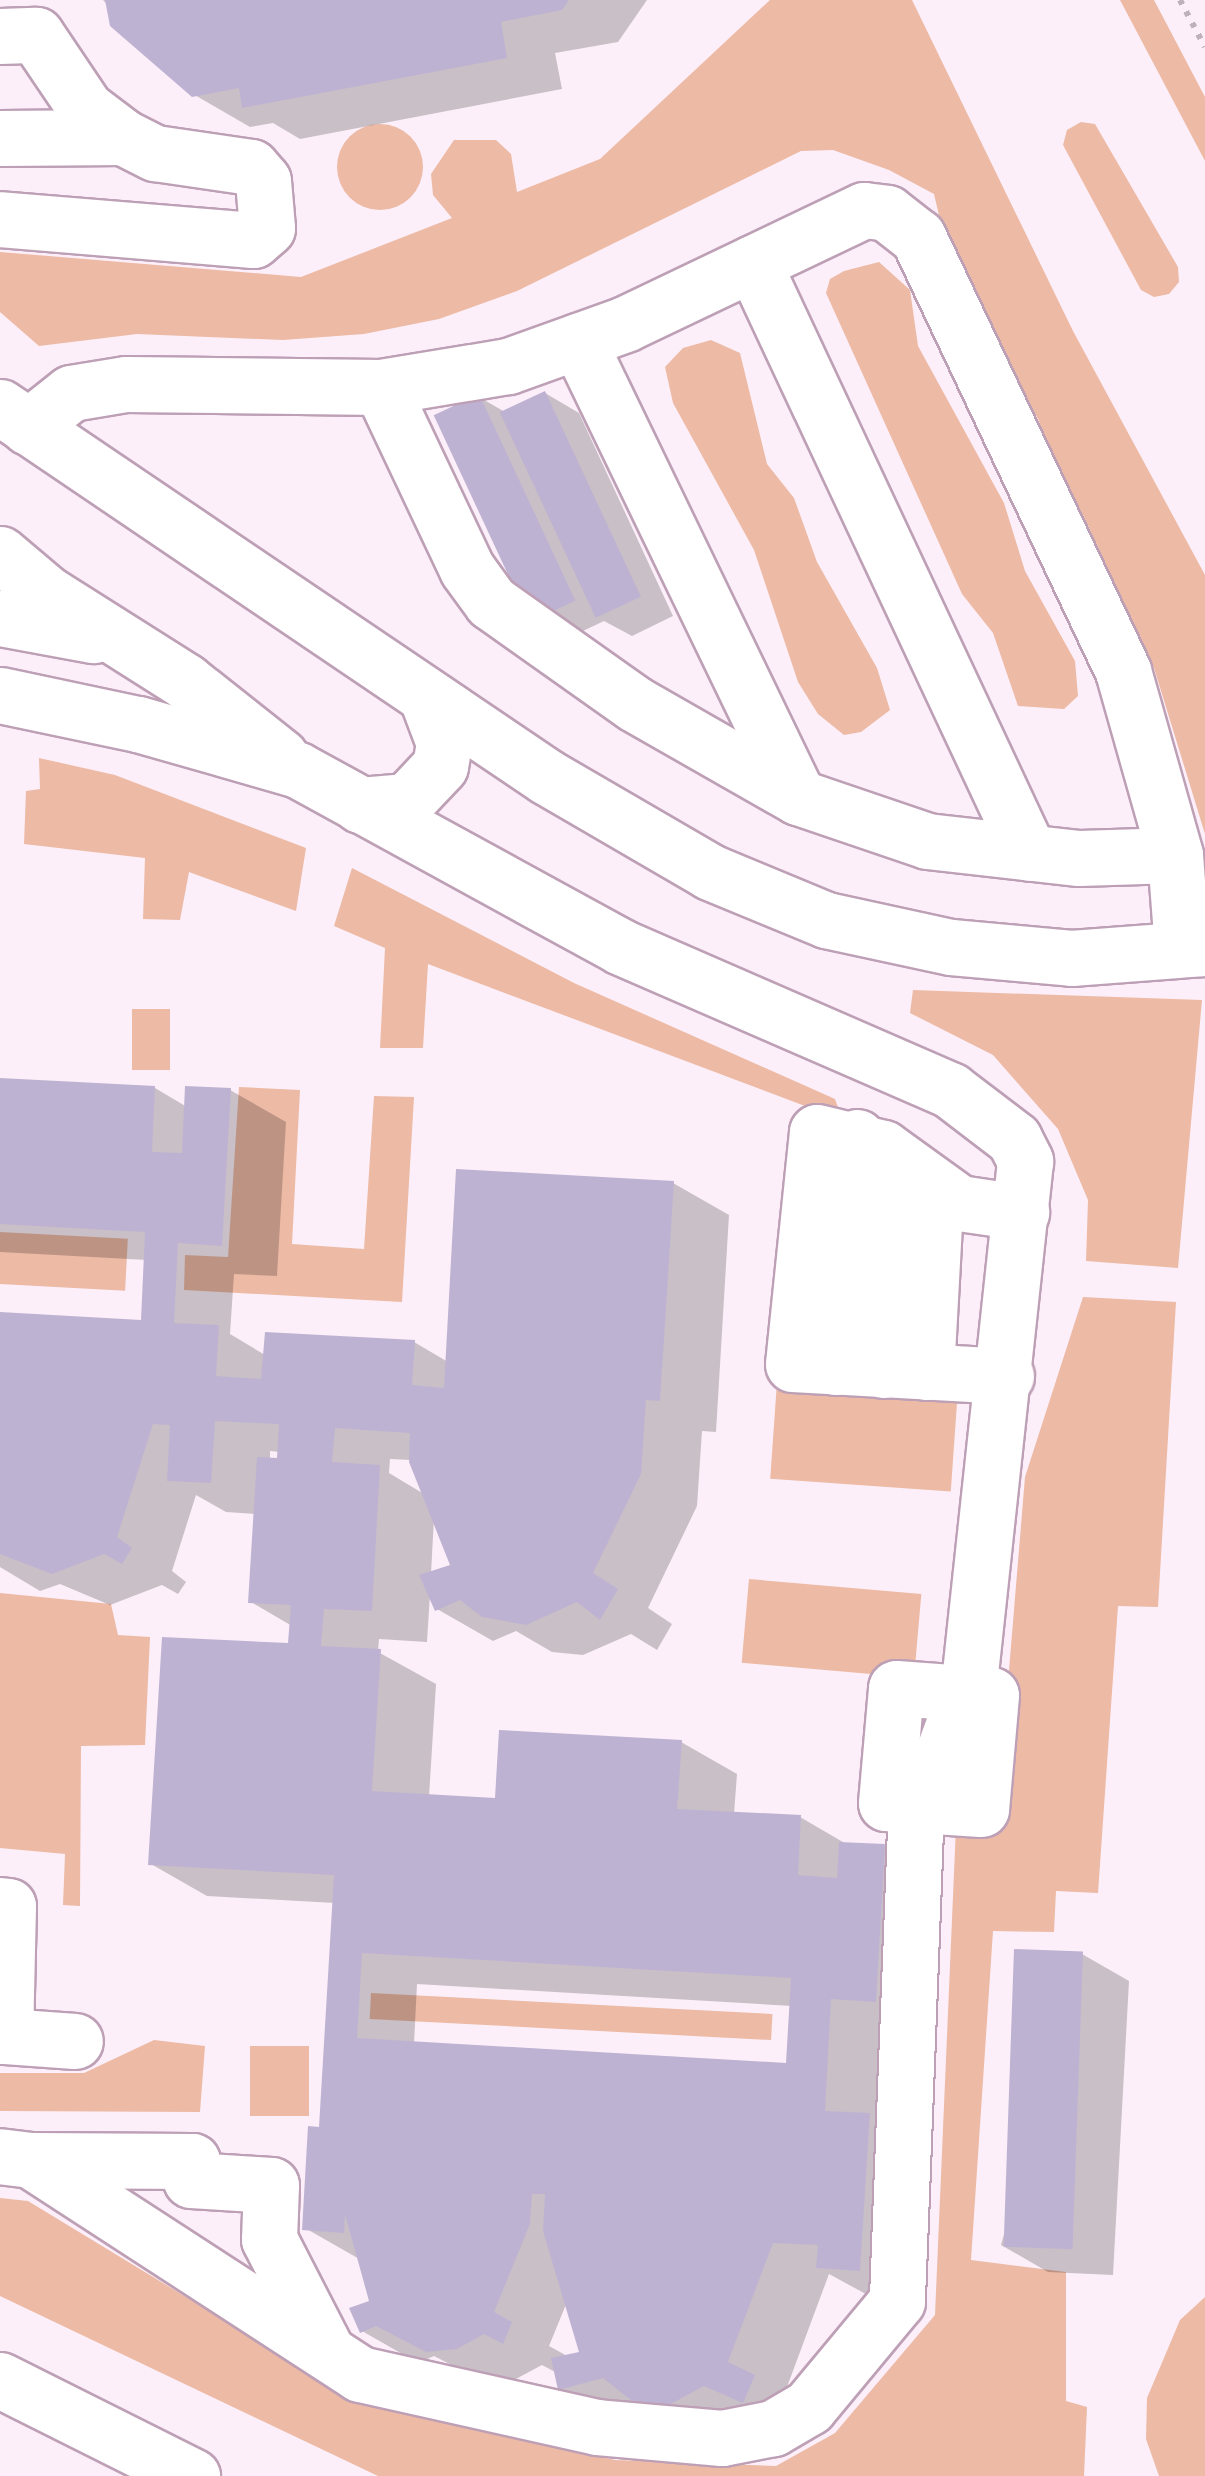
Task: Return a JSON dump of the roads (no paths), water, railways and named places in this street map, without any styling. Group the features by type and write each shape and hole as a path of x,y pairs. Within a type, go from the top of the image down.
{"street":[{"path":"0,36 36,35 86,110 123,137 155,153 251,167 263,181 264,235 253,240 6,206"},
{"path":"0,138 123,137"},
{"path":"864,210 887,214 918,238 1122,670 1176,855 1194,948 1071,958 951,947 826,920 710,872 426,698 14,417 71,393 126,384 380,387 508,366 578,340 864,210"},
{"path":"753,263 1029,852"},
{"path":"578,340 798,797"},
{"path":"380,387 467,568 490,602 634,704 798,797 928,842 1029,852 1176,855"},
{"path":"0,554 46,593 121,640 298,770 620,947 950,1090 1014,1139 1026,1161 1006,1376 966,1693"},
{"path":"0,618 121,640"},
{"path":"0,695 138,724 298,770"},
{"path":"426,698 444,742 422,806 432,844"},
{"path":"360,804 408,801 427,786 441,766 463,755 515,756"},
{"path":"897,1161 959,1203 1021,1212"},
{"path":"882,1369 897,1161"},
{"path":"882,1369 897,1161"},
{"path":"882,1369 1006,1376"},
{"path":"896,1688 966,1693 990,1696 981,1809 886,1803 896,1688"},
{"path":"16,2158 85,2195 360,2374 597,2427 722,2438 773,2428 809,2407 897,2302 916,1829 924,1805"},
{"path":"0,1906 8,1906 3,2036 75,2041"},
{"path":"16,2158 192,2161 191,2180 270,2186 276,2240 327,2352"},
{"path":"85,2195 276,2240"},
{"path":"178,2254 276,2240"},
{"path":"0,2380 192,2476"}]}
